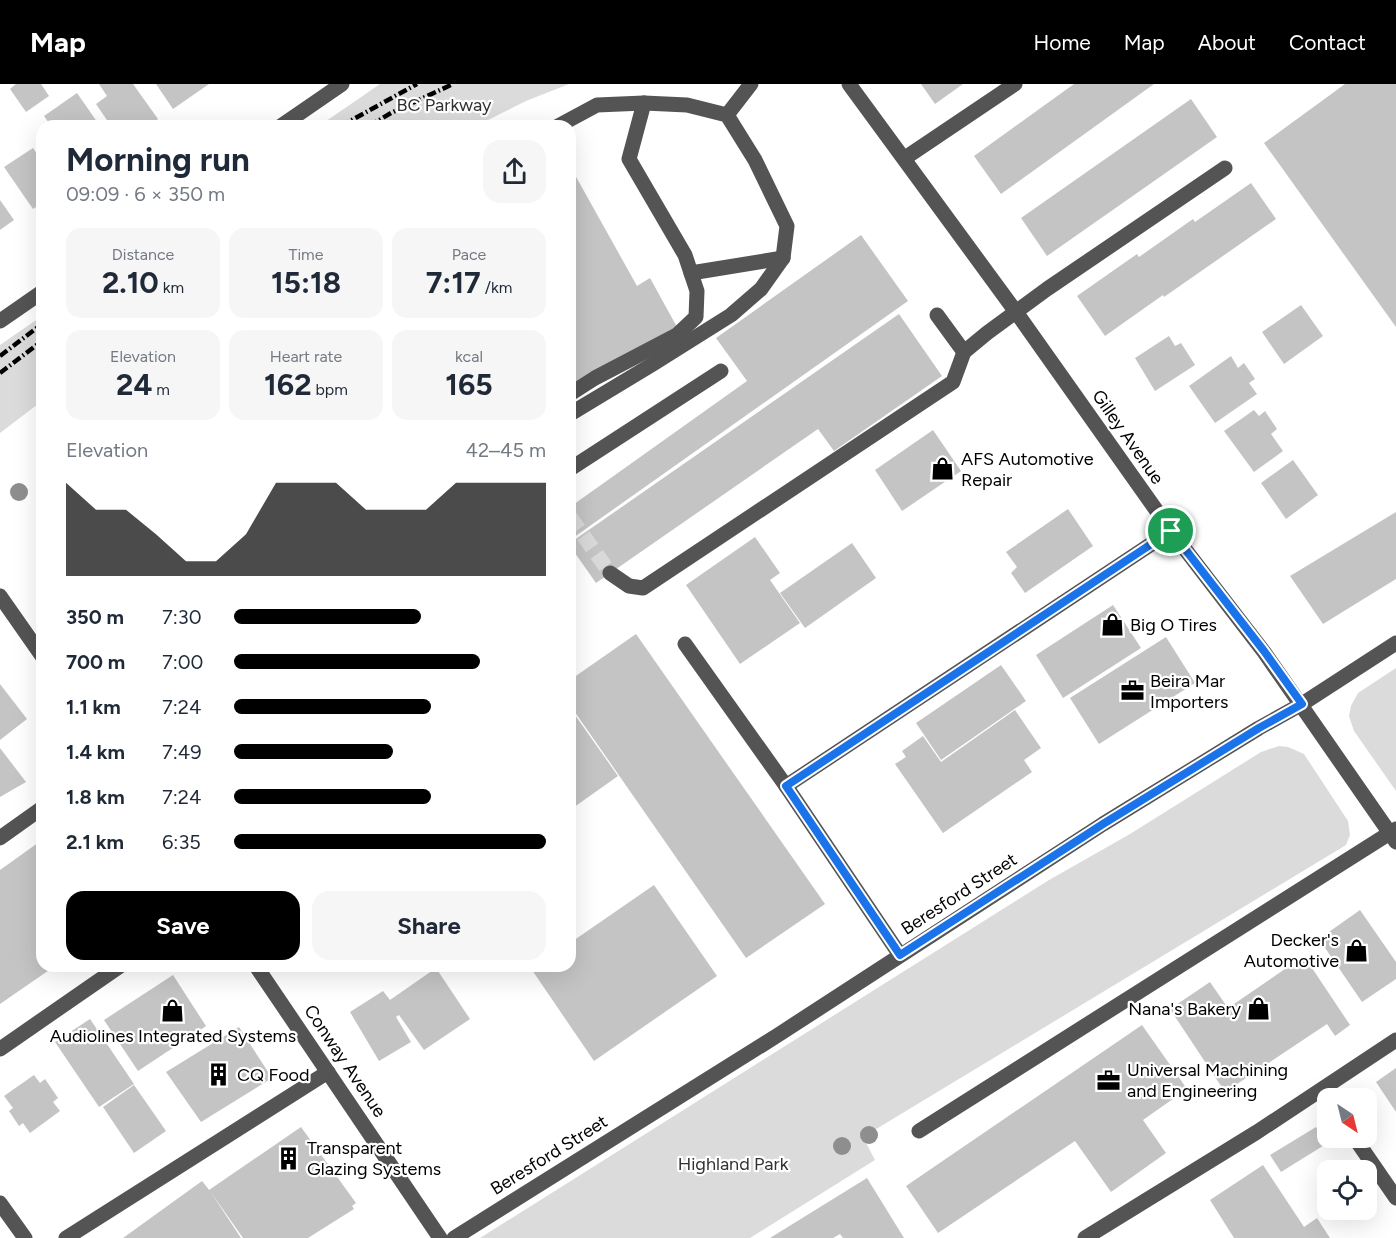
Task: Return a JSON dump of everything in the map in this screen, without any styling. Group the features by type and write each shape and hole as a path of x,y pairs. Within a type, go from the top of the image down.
{"street":[{"path":"291,120 342,84"},
{"path":"727,115 751,84"},
{"name":"Gilley Avenue","path":"849,84 1016,312 1171,531 1264,651 1394,834"},
{"path":"905,158 1015,84"},
{"path":"576,390 677,336 696,317 697,291 685,255 629,159 644,103"},
{"path":"569,120 597,105 644,103 687,105 727,115 755,160 787,226 783,258 761,289 731,315 576,410"},
{"path":"610,573 629,586 643,588 953,382 964,352 1016,312 1225,168"},
{"path":"691,273 783,258"},
{"path":"0,321 36,296"},
{"path":"937,315 964,352"},
{"path":"576,465 721,371"},
{"path":"786,786 1171,531"},
{"path":"0,596 36,647"},
{"path":"685,644 786,786 900,955"},
{"name":"Beresford Street","path":"454,1238 778,1035 1103,824 1302,704 1396,644"},
{"path":"0,838 36,812"},
{"path":"919,1131 1394,834"},
{"path":"0,1049 111,972"},
{"name":"Conway Avenue","path":"260,972 440,1238"},
{"path":"1332,1088 1396,1040"},
{"path":"66,1238 328,1072"},
{"path":"1085,1238 1317,1098"},
{"path":"1362,1148 1396,1198"},
{"path":"0,1203 25,1238"}],"green space":[{"name":"BC Parkway","path":"380,84 569,84 526,101 488,120 328,120"},
{"path":"36,320 36,406 0,433 0,345"},
{"path":"1396,668 1396,791 1354,731 1349,716 1358,693"},
{"name":"Highland Park","path":"1279,746 1304,754 1348,821 1350,835 1346,845 863,1137 875,1160 750,1238 480,1238 1049,880 1130,834 1261,752"}],"building":[{"path":"16,84 41,84 49,96 26,112 10,89"},
{"path":"99,84 133,84 158,119 107,120 96,104 107,96"},
{"path":"156,84 209,84 173,109"},
{"path":"921,84 963,84 935,104"},
{"path":"1074,84 1154,84 1001,194 974,156"},
{"path":"1345,84 1396,84 1396,327 1264,143"},
{"path":"77,93 96,120 47,120 44,116"},
{"path":"1191,99 1217,137 1047,256 1021,218"},
{"path":"33,148 36,152 36,207 33,209 4,167"},
{"path":"576,177 637,286 650,278 677,327 576,383"},
{"path":"1251,183 1276,219 1105,336 1077,296 1137,254 1139,257 1193,219 1195,222"},
{"path":"0,200 14,220 0,230"},
{"path":"861,235 908,301 576,536 576,503 747,381 716,338"},
{"path":"1301,305 1323,336 1284,364 1262,332"},
{"path":"899,314 942,376 834,451 818,429 596,583 576,555 576,539"},
{"path":"1169,336 1175,346 1181,343 1195,365 1155,391 1135,358"},
{"path":"1231,356 1238,368 1244,363 1255,379 1249,383 1257,394 1215,423 1189,386"},
{"path":"1254,410 1259,416 1265,411 1277,429 1271,434 1283,451 1254,472 1224,431"},
{"path":"933,430 961,471 902,511 875,470"},
{"path":"1293,460 1318,495 1286,519 1261,483"},
{"path":"1068,509 1093,546 1025,593 1011,573 1017,567 1006,552"},
{"path":"1396,512 1396,579 1323,624 1290,576"},
{"path":"755,537 780,573 770,580 800,623 740,664 686,585"},
{"path":"852,543 876,578 805,628 780,593"},
{"path":"1113,605 1141,648 1063,698 1036,655"},
{"path":"636,634 825,904 746,958 576,714 576,676"},
{"name":"Beira Mar Importers","path":"1166,637 1195,683 1099,744 1070,698"},
{"path":"1001,665 1026,701 941,760 916,723"},
{"path":"0,684 27,719 0,740"},
{"path":"1015,710 1041,748 1024,760 1032,772 943,833 895,764 906,757 902,751 923,736 941,762"},
{"path":"576,716 618,776 576,806"},
{"path":"0,748 26,782 0,797"},
{"path":"36,844 36,972 46,972 0,1004 0,870"},
{"path":"654,885 717,976 594,1061 533,972 576,972 576,939"},
{"name":"Decker's Automotive","path":"1360,910 1396,962 1396,979 1362,1002 1319,939"},
{"path":"1304,956 1350,1025 1335,1036 1327,1024 1225,1092 1170,1009 1210,982 1228,1008"},
{"path":"430,972 439,972 470,1019 424,1050 399,1015 396,1017 411,1042 379,1061 350,1012 383,991 390,1000"},
{"path":"173,975 206,1026 138,1071 104,1020"},
{"path":"90,1019 134,1084 99,1107 55,1042"},
{"path":"1142,1025 1187,1089 1143,1120 1166,1153 1111,1192 1075,1141 938,1233 906,1186"},
{"name":"CQ Food","path":"239,1027 272,1078 201,1122 166,1072"},
{"path":"1396,1068 1396,1112 1376,1082"},
{"path":"34,1075 40,1083 45,1079 58,1098 53,1102 60,1111 30,1133 23,1123 19,1126 9,1111 13,1108 4,1096"},
{"path":"134,1085 166,1131 134,1153 103,1107"},
{"name":"Transparent Glazing Systems","path":"301,1127 356,1203 352,1206 354,1209 308,1238 243,1238 210,1191 241,1238 123,1238 202,1181 209,1190"},
{"path":"1316,1127 1317,1129 1317,1148 1320,1148 1281,1172 1270,1155"},
{"path":"1263,1165 1304,1227 1317,1218 1330,1238 1234,1238 1210,1200"},
{"path":"867,1178 904,1238 843,1238 840,1234 833,1238 770,1238"}],"tunnel":[{"path":"576,525 610,573"}],"railway":[{"path":"352,120 417,84"},
{"path":"379,120 453,84"},
{"path":"0,356 36,329"},
{"path":"0,373 36,346"}],"place":[{"name":"AFS Automotive Repair","path":"943,469"},
{"name":"Big O Tires","path":"1112,625"},
{"name":"Beira Mar Importers","path":"1132,691"},
{"name":"Decker's Automotive","path":"1357,950"},
{"name":"Nana's Bakery","path":"1259,1009"},
{"name":"Audiolines Integrated Systems","path":"173,1010"},
{"name":"CQ Food","path":"219,1075"},
{"name":"Universal Machining and Engineering","path":"1109,1080"},
{"name":"Transparent Glazing Systems","path":"289,1158"}],"route":[{"path":"1171,531 1302,704 1103,824 900,955 786,786 1171,531"}]}
